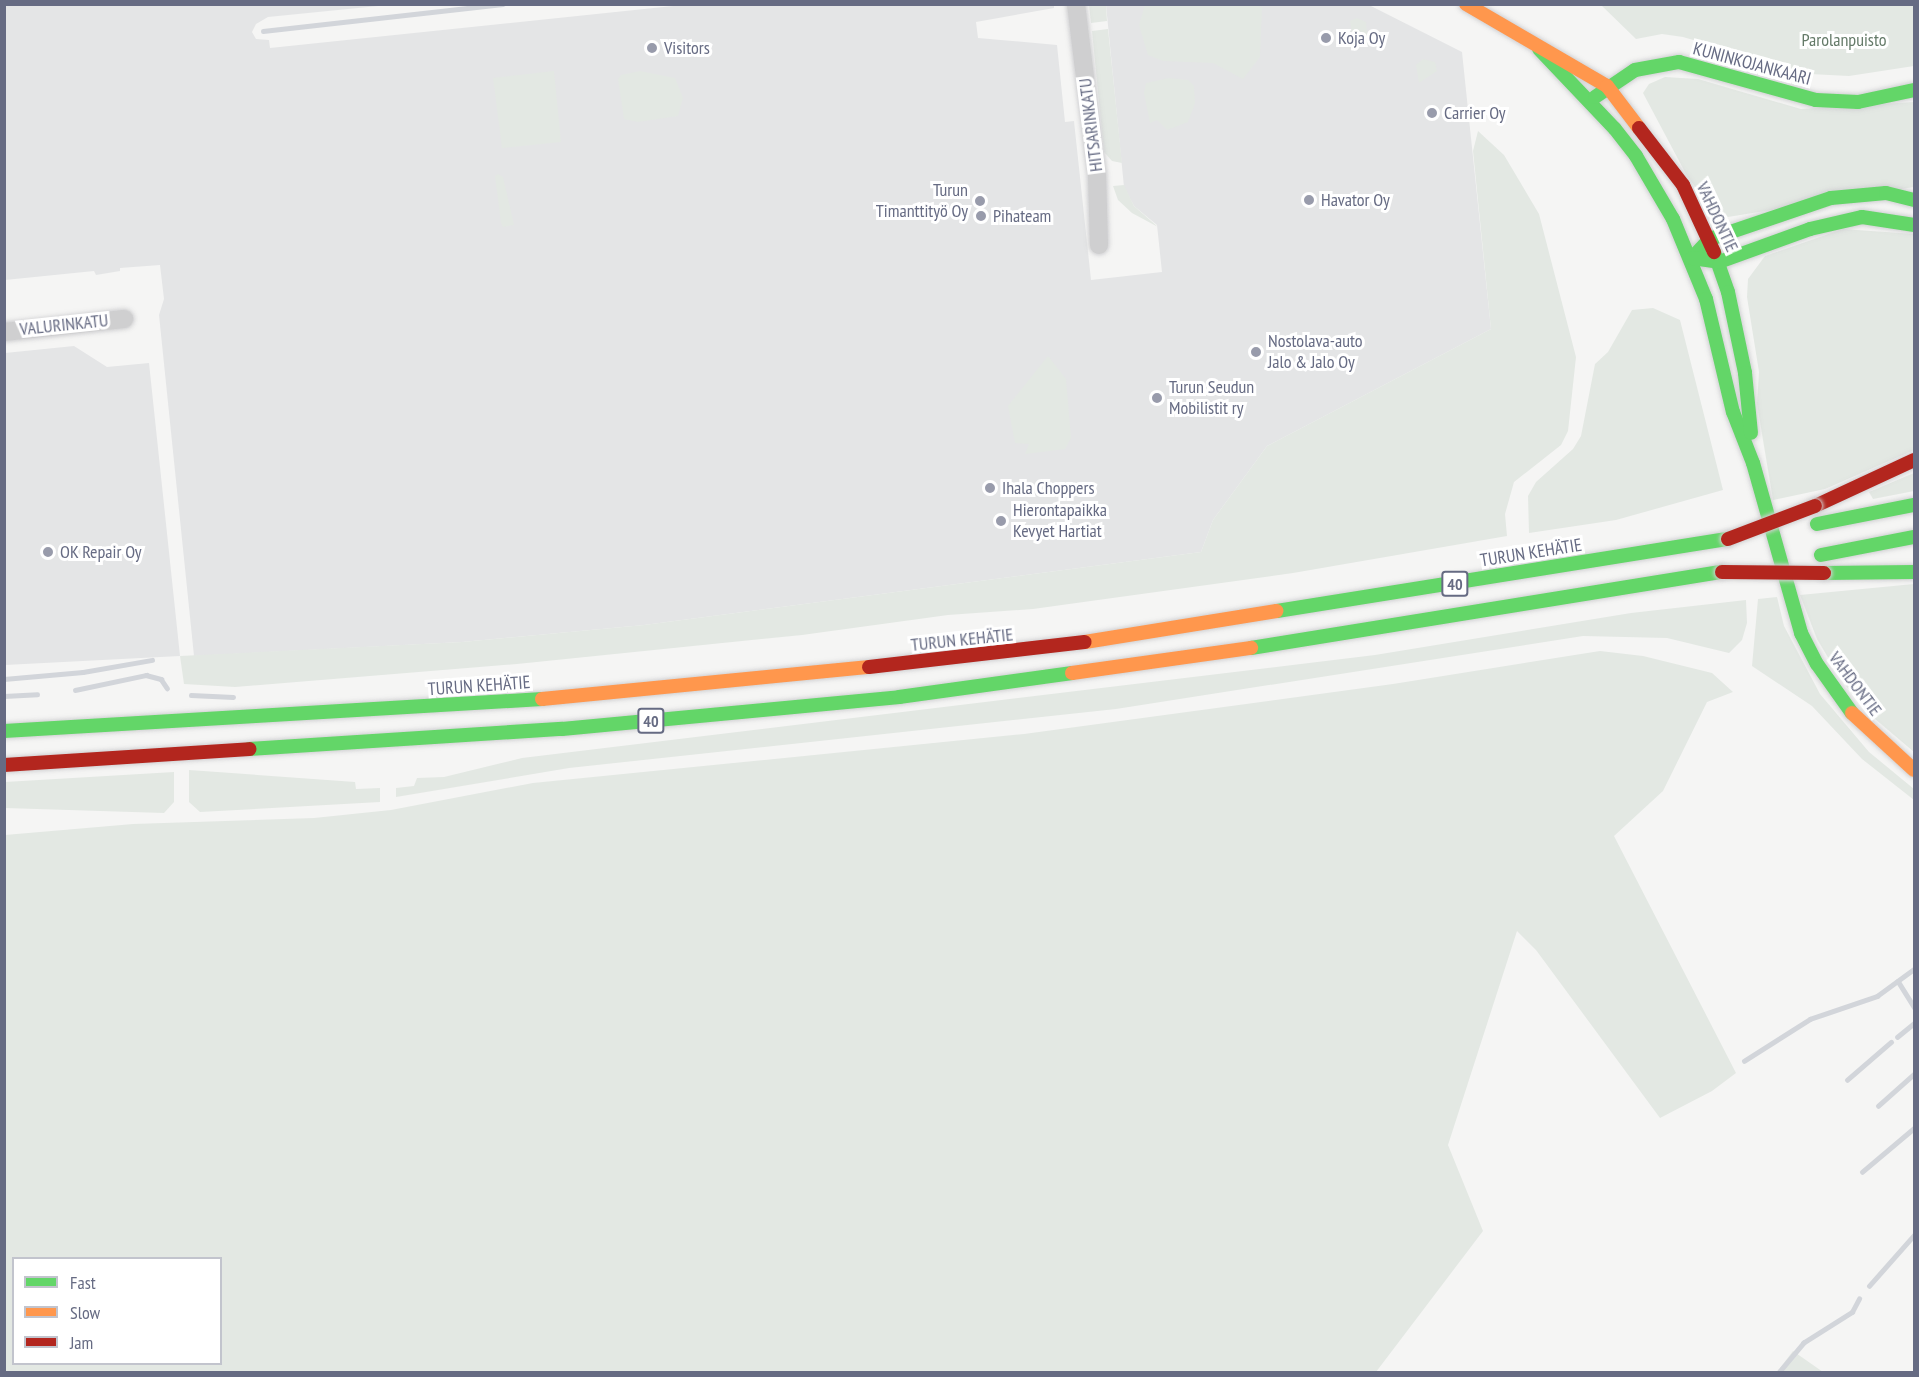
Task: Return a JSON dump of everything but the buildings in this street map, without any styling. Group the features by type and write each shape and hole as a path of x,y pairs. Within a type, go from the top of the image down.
{"main road":[{"name":"VAHDONTIE","path":"1466,4 1539,50 1572,63 1607,86 1683,185 1719,262 1745,373 1753,463"},
{"name":"VAHDONTIE","path":"1539,50 1591,102 1636,156 1660,194 1692,258 1712,322 1734,412 1753,463 1794,617 1817,664 1856,719 1914,770"},
{"name":"KUNINKOJANKAARI","path":"1591,102 1607,86 1635,70 1679,62 1816,100 1858,102 1914,90"},
{"path":"1692,258 1710,239 1831,198 1886,193 1914,200"},
{"path":"1692,258 1719,262 1833,221 1881,217 1914,225"},
{"path":"1728,539 1815,506 1914,460"},
{"name":"TURUN KEHÄTIE","path":"4,731 583,697 1032,650 1728,539 1914,505"},
{"name":"40","path":"4,765 562,729 899,697 1271,645 1707,575 1914,537"},
{"path":"1722,572 1914,572"}],"street":[{"name":"HITSARINKATU","path":"1076,4 1097,174 1099,245"},
{"name":"VALURINKATU","path":"4,332 124,319"}],"shaded area":[{"path":"692,4 1054,5 1054,8 976,22 978,38 1057,45 1065,122 1074,121 1091,280 1162,272 1157,225 1134,206 1124,187 1106,5 1369,5 1462,52 1491,329 1267,446 1213,520 1201,552 644,625 462,642 194,656 159,315 164,299 160,265 120,268 120,271 96,275 94,271 5,280 4,5 388,5 268,17 256,24 252,32 256,39 269,40 270,48"},
{"path":"74,346 107,367 149,363 180,656 5,665 5,353"}],"green space":[{"path":"1250,4 1262,7 1260,57 1243,79 1213,63 1163,61 1148,55 1139,25 1145,5"},
{"path":"1089,5 1106,5 1107,21 1091,23"},
{"name":"Parolanpuisto","path":"1601,5 1914,5 1914,66 1849,76 1810,74 1683,37 1662,34 1636,39"},
{"path":"1357,18 1366,22 1368,45 1354,46 1350,21"},
{"path":"1108,29 1122,163 1112,161 1104,152 1092,31"},
{"path":"1423,59 1435,62 1437,71 1419,83 1416,65"},
{"path":"554,71 561,142 502,148 493,78"},
{"path":"640,71 675,78 683,98 678,116 638,122 624,119 618,79 621,75"},
{"path":"1665,77 1698,79 1801,109 1914,102 1914,187 1728,217 1701,195 1686,174 1643,93 1649,84"},
{"path":"1169,78 1188,80 1194,86 1195,103 1188,122 1167,130 1157,120 1150,123 1144,93 1146,83"},
{"path":"1478,131 1504,155 1539,214 1576,357 1568,431 1561,445 1514,482 1505,514 1507,536 1293,573 1033,609 948,615 802,635 517,664 235,687 184,684 180,656 462,642 644,625 1201,552 1213,520 1267,446 1491,329 1473,151"},
{"path":"498,174 503,177 514,225 503,227 501,223 495,176"},
{"path":"1124,185 1134,206 1158,227 1132,213 1118,200 1113,186"},
{"path":"1843,229 1914,234 1914,450 1825,489 1773,500 1757,404 1759,372 1747,297 1748,279 1765,256"},
{"path":"1653,308 1680,320 1723,490 1616,520 1529,533 1528,496 1536,482 1573,449 1581,436 1595,364 1608,352 1632,310"},
{"path":"1048,356 1066,379 1071,438 1065,449 1025,454 1029,444 1015,443 1008,406"},
{"path":"1914,473 1914,491 1873,499 1869,492"},
{"path":"1914,584 1914,752 1868,713 1842,681 1817,639 1800,595"},
{"path":"1777,597 1784,626 1820,694 1869,752 1914,789 1914,800 1862,759 1812,706 1752,666 1758,599"},
{"path":"1746,600 1747,623 1742,640 1729,653 1667,638 1583,636 1116,709 569,768 396,797 396,788 414,786 417,778 444,777 522,758 1375,655 1631,613"},
{"path":"1600,651 1643,656 1712,673 1733,692 1707,702 1663,791 1614,836 1736,1073 1712,1091 1660,1118 1536,950 1517,931 1448,1145 1483,1231 1376,1372 5,1372 5,835 133,824 314,818 391,810 533,783 1024,734 1393,684"},
{"path":"189,770 355,782 356,789 380,788 380,802 200,812 189,802"},
{"path":"174,772 174,802 164,813 5,808 5,782"},
{"path":"1793,1351 1823,1372 1777,1372"}],"waterway":[{"path":"263,31 502,4"},
{"path":"4,679 83,672 152,660"},
{"path":"75,690 146,675 161,679 167,688"},
{"path":"4,696 37,694"},
{"path":"191,695 233,697"},
{"path":"1744,1061 1810,1019 1877,996 1914,969"},
{"path":"1898,981 1914,1007"},
{"path":"1897,1037 1914,1023"},
{"path":"1847,1080 1891,1042"},
{"path":"1878,1106 1914,1074"},
{"path":"1862,1172 1914,1128"},
{"path":"1869,1286 1914,1235"},
{"path":"1779,1372 1803,1343 1852,1312 1859,1299"}],"traffic: fast":[{"path":"1539,49 1615,129 1636,156 1673,219 1706,299 1733,412 1753,463 1801,633 1817,664 1852,713"},
{"path":"1595,97 1635,70 1679,62 1816,100 1858,102 1914,90"},
{"path":"1692,258 1710,239 1831,198 1886,193 1914,200"},
{"path":"1692,258 1719,262 1810,229 1862,217 1914,225"},
{"path":"1714,252 1728,292 1745,373 1751,433"},
{"path":"1817,524 1914,505"},
{"path":"1821,555 1914,537"},
{"path":"1277,611 1728,539"},
{"path":"1251,648 1722,572"},
{"path":"1824,573 1914,572"},
{"path":"249,749 562,729 899,697 1072,673"},
{"path":"4,731 542,699"}],"traffic: slow":[{"path":"1466,4 1607,86 1639,128"},
{"path":"1085,642 1277,611"},
{"path":"1072,673 1251,648"},
{"path":"542,699 869,667"},
{"path":"1852,713 1914,770"}],"traffic: jam":[{"path":"1639,128 1683,185 1714,252"},
{"path":"1815,506 1914,460"},
{"path":"1728,539 1815,506"},
{"path":"1722,572 1824,573"},
{"path":"869,667 1085,642"},
{"path":"4,765 249,749"}],"place":[{"name":"Koja Oy","path":"1326,38"},
{"name":"Visitors","path":"652,48"},
{"name":"Carrier Oy","path":"1432,113"},
{"name":"Havator Oy","path":"1309,200"},
{"name":"Turun Timanttityö Oy","path":"980,201"},
{"name":"Pihateam","path":"981,216"},
{"name":"Nostolava-auto Jalo & Jalo Oy","path":"1256,352"},
{"name":"Turun Seudun Mobilistit ry","path":"1157,398"},
{"name":"Ihala Choppers","path":"990,488"},
{"name":"Hierontapaikka Kevyet Hartiat","path":"1001,521"},
{"name":"OK Repair Oy","path":"48,552"}]}
